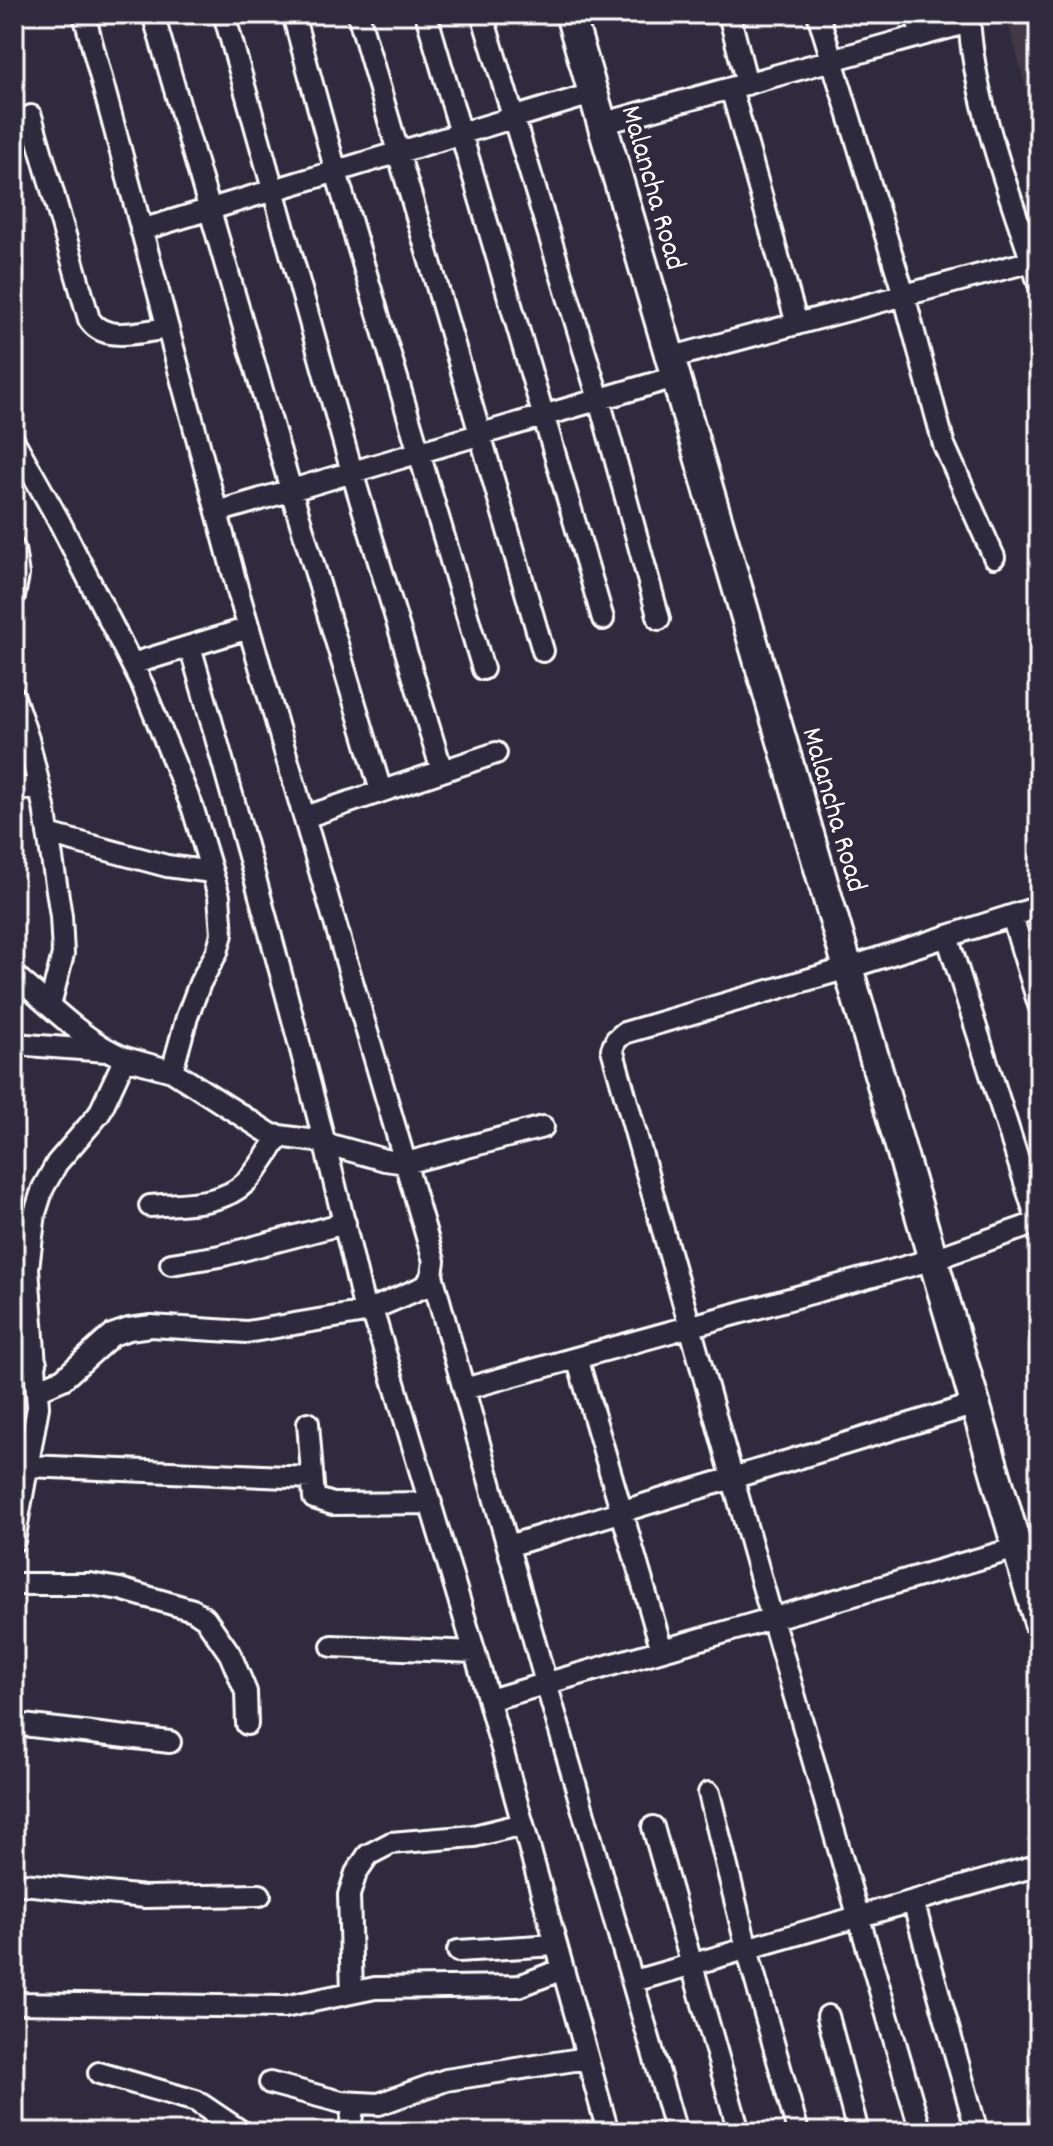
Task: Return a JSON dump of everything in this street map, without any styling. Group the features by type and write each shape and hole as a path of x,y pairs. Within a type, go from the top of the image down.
{"main road":[{"name":"Malancha Road","path":"570,14 1039,1623"}],"street":[{"path":"37,1390 63,1379 112,1335 129,1329 151,1326 247,1332 365,1312 426,1286 434,1261 249,628 84,14"},
{"path":"153,14 381,791"},
{"path":"224,14 352,472 442,771"},
{"path":"293,14 336,172 483,669"},
{"path":"358,14 543,651"},
{"path":"426,14 603,619"},
{"path":"482,14 599,399 659,619"},
{"path":"729,14 739,86 797,324"},
{"path":"818,14 904,295 944,445 994,557"},
{"path":"914,14 923,34"},
{"path":"601,124 923,34 969,18 974,67 1039,284"},
{"path":"141,230 592,94"},
{"path":"31,116 89,319 94,327 104,333 117,334 168,328"},
{"path":"217,512 599,399 672,367 797,324 1032,261"},
{"path":"14,441 132,664 193,809 212,872 223,920 222,934 187,1017 172,1071"},
{"path":"14,549 18,575 14,596"},
{"path":"132,664 249,628"},
{"path":"190,646 259,886 326,1144 365,1312"},
{"path":"14,697 40,790 61,916 63,954 50,1005"},
{"path":"305,817 496,753"},
{"path":"14,787 40,790"},
{"path":"48,834 167,866 212,872"},
{"path":"921,2132 612,1049 624,1033 848,968 1039,907"},
{"path":"1012,916 1039,1005"},
{"path":"464,1389 934,1259 1039,1222 947,936"},
{"path":"14,975 116,1055"},
{"path":"14,1044 116,1055 172,1071 264,1130 385,1160 406,1163 543,1127"},
{"path":"14,1541 22,1479 36,1421 36,1363 28,1268 35,1213 43,1188 57,1163 99,1114 116,1055"},
{"path":"150,1206 234,1193 248,1181 279,1136"},
{"path":"171,1264 220,1256 345,1223"},
{"path":"432,1275 676,2132"},
{"path":"365,1312 374,1316 378,1326 431,1503 489,1700 608,2132"},
{"path":"577,1358 662,1650"},
{"path":"14,1360 36,1363"},
{"path":"508,1546 976,1404"},
{"path":"308,1423 314,1498 333,1504 431,1503"},
{"path":"22,1479 312,1478"},
{"path":"489,1700 1017,1548"},
{"path":"14,1584 90,1584 193,1610 205,1618 230,1654 246,1692 247,1724"},
{"path":"332,1646 475,1652"},
{"path":"14,1724 170,1742"},
{"path":"709,1793 747,1949 798,2132"},
{"path":"352,1992 349,1895 356,1873 368,1855 391,1843 474,1836 523,1824"},
{"path":"653,1827 739,2132"},
{"path":"634,1981 1039,1865"},
{"path":"14,1883 145,1897 260,1895"},
{"path":"913,1901 977,2132"},
{"path":"458,1951 556,1945"},
{"path":"14,2003 284,2007 352,1992 407,1987 519,1986 563,1969"},
{"path":"828,2016 858,2132"},
{"path":"270,2083 354,2104 379,2104 446,2080 587,2058"},
{"path":"99,2073 196,2101 242,2132"},
{"path":"349,2132 354,2104"}],"shaded area":[{"path":"1006,14 1039,14 1039,136"}]}
